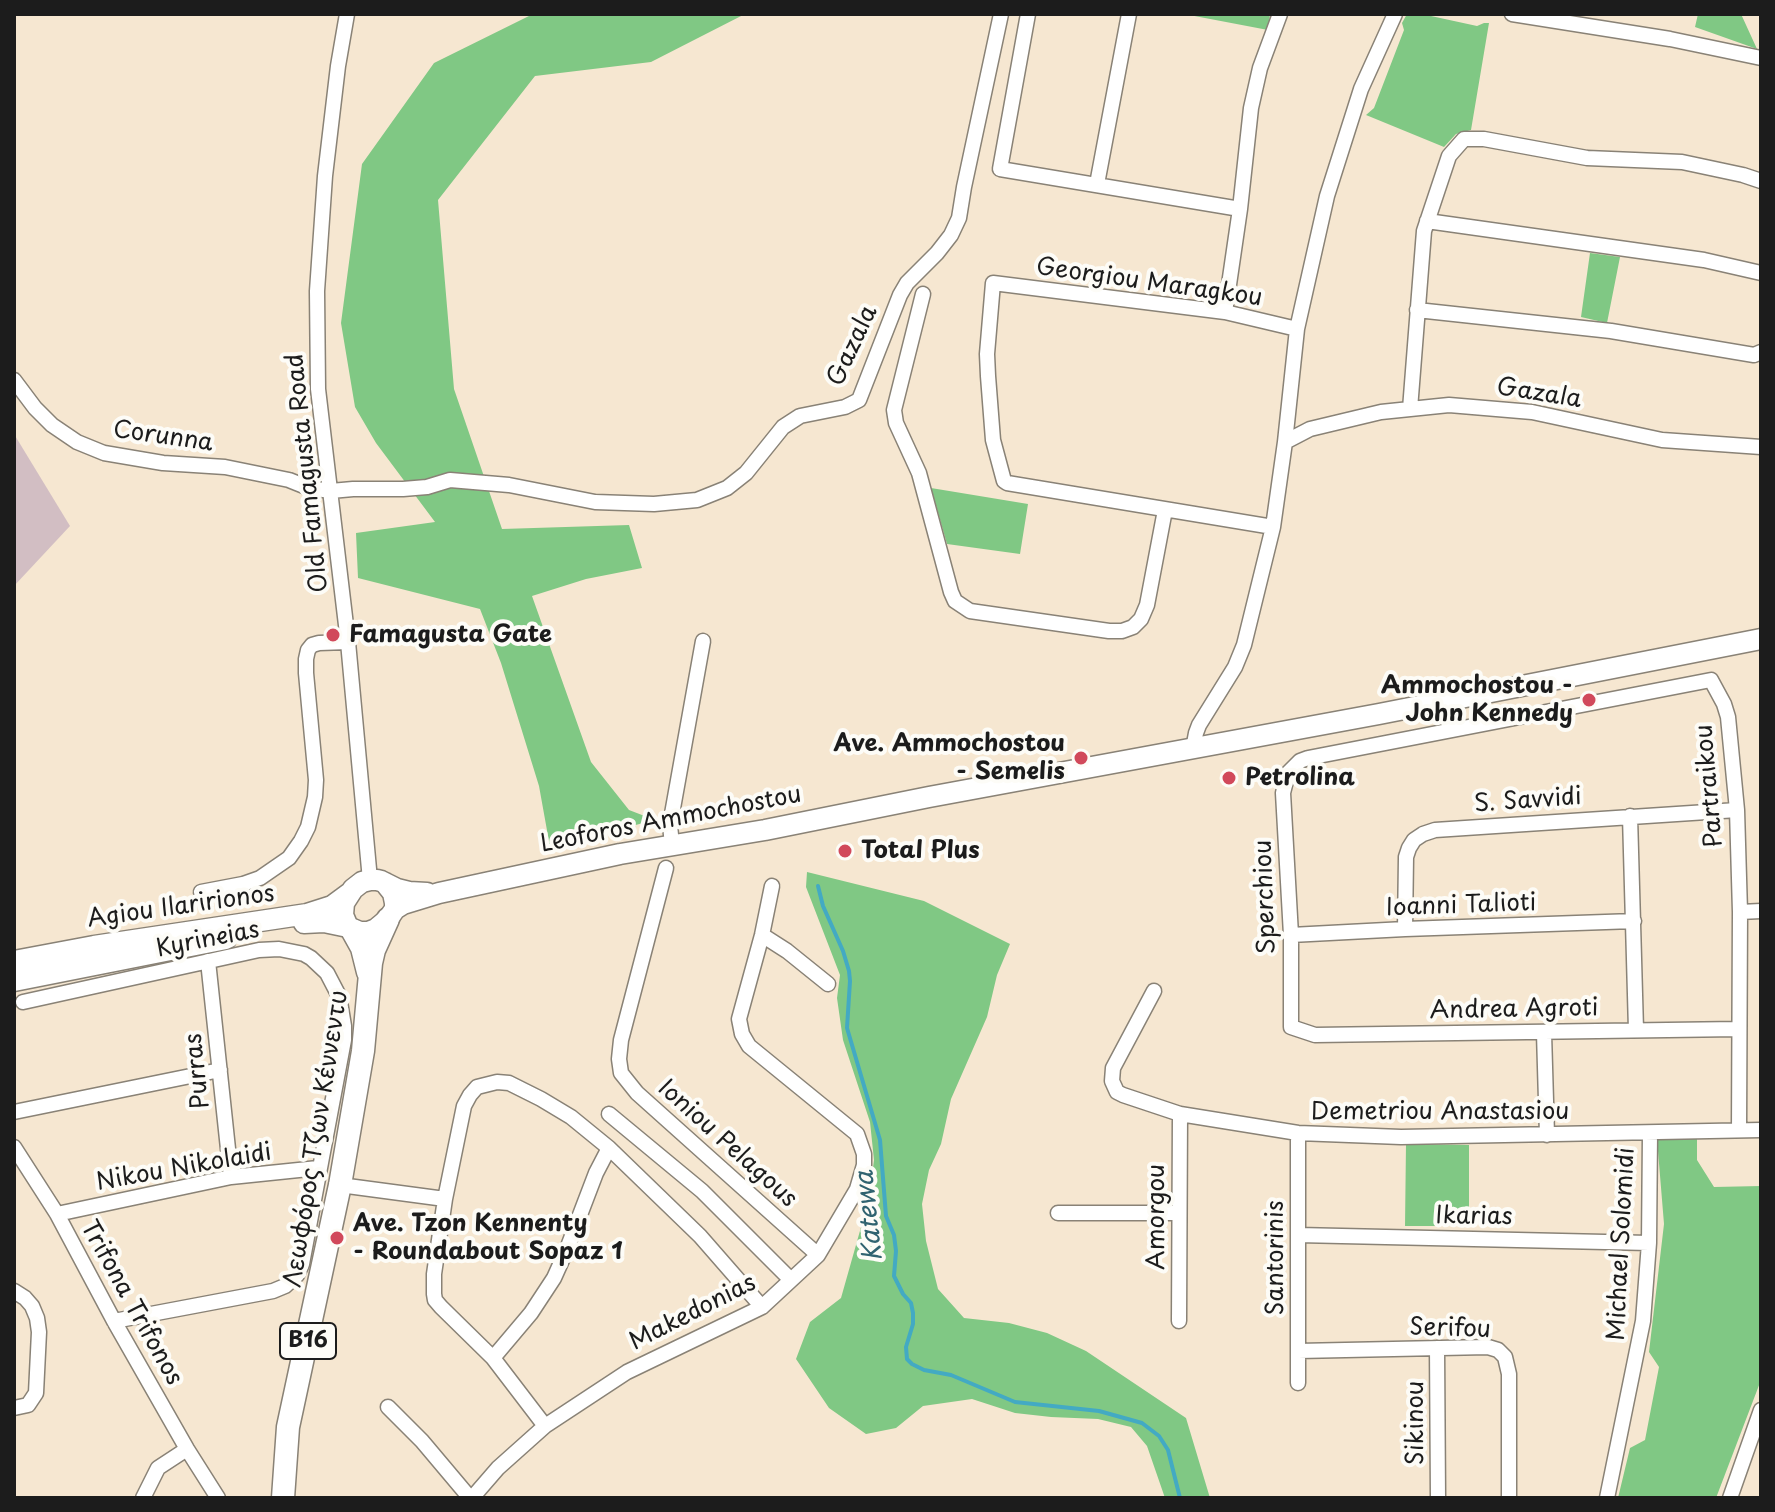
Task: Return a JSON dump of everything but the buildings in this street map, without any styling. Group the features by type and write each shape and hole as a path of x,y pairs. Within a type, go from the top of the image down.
{"main road":[{"name":"Leoforos Ammochostou","path":"392,914 403,904 439,893 620,854 765,830 1761,639"},
{"name":"Leoforos Ammochostou","path":"378,881 409,892 439,893"},
{"path":"378,881 393,893 392,914 368,932 350,929 343,909 351,892 357,885 378,881"},
{"name":"Agiou Ilaririonos","path":"14,961 307,914 332,906 351,892"},
{"name":"B16","path":"369,977 374,950 392,914"},
{"name":"Agiou Ilaririonos","path":"14,981 178,950 287,925 324,922 350,929"},
{"name":"B16","path":"350,929 362,948 369,977"},
{"name":"Λεωφόρος Τζων Κέννεντυ","path":"283,1498 288,1427 340,1185 363,1051 369,977"}],"street":[{"name":"Old Famagusta Road","path":"347,14 325,176 317,291 318,389 378,881"},
{"name":"Gazala","path":"331,491 415,488 450,480 509,485 595,502 654,504 697,500 727,488 746,473 783,427 800,416 845,407 859,400 900,295 907,283 951,235 959,218 1001,14"},
{"path":"1028,14 1000,169 1240,209"},
{"path":"1097,184 1129,14"},
{"path":"1225,312 1251,108 1260,68 1280,14"},
{"path":"1193,749 1199,725 1239,657 1273,527 1297,329 1327,196 1361,89 1395,14"},
{"path":"1514,14 1665,38 1761,58"},
{"path":"1410,409 1424,231 1449,156 1464,139 1484,139 1587,158 1682,162 1761,181"},
{"path":"1427,221 1689,258 1761,273"},
{"name":"Georgiou Maragkou","path":"1165,510 1004,481 993,440 988,376 993,283 1225,312 1297,329"},
{"path":"923,294 894,410 896,423 919,473 951,592 955,601 970,611 1122,631 1133,627 1141,619 1147,605 1165,510 1273,527"},
{"path":"1417,310 1611,331 1754,355 1761,352"},
{"name":"Corunna","path":"14,380 52,425 77,442 104,453 163,463 225,467 331,491"},
{"name":"Gazala","path":"1285,442 1310,429 1381,412 1449,405 1532,412 1662,440 1761,447"},
{"path":"672,845 670,825 703,641"},
{"path":"201,892 260,878 289,858 301,841 308,827 316,780 306,659 308,650 319,643 348,642"},
{"name":"Partraikou","path":"1292,767 1308,758 1711,680 1728,717 1737,810 1739,1130"},
{"name":"Sperchiou","path":"1291,1027 1291,935 1283,793 1292,767"},
{"name":"S. Savvidi","path":"1405,929 1406,857 1414,840 1423,834 1435,830 1737,810"},
{"path":"1630,816 1636,1030"},
{"name":"Ioniou Pelagous","path":"666,868 621,1040 621,1073 637,1093 818,1255"},
{"path":"772,886 762,935 828,984"},
{"path":"1740,912 1761,911"},
{"name":"Ioanni Talioti","path":"1291,935 1634,921"},
{"name":"Makedonias","path":"471,1498 498,1468 545,1426 627,1372 762,1307 818,1255 857,1189 864,1165 862,1143 857,1134 744,1039 739,1019 762,935"},
{"name":"Kyrineias","path":"23,1002 259,950 279,949 304,954 320,966 333,983 342,1010 344,1040 302,1264 297,1275 285,1286 266,1293 114,1321"},
{"name":"Purras","path":"208,961 231,1177"},
{"name":"Demetriou Anastasiou","path":"1154,991 1113,1068 1112,1081 1117,1092 1123,1095 1180,1114 1298,1133 1407,1137 1761,1130"},
{"name":"Andrea Agroti","path":"1291,1027 1315,1035 1738,1029"},
{"path":"1544,1033 1547,1135"},
{"path":"14,1112 220,1070"},
{"path":"545,1426 493,1358 435,1300 434,1274 445,1199 464,1106 477,1087 485,1083 504,1082 571,1117 609,1148 700,1236 762,1307"},
{"path":"609,1114 702,1191 791,1280"},
{"name":"Amorgou","path":"1179,1321 1180,1114"},
{"name":"Santorinis","path":"1298,1133 1298,1383"},
{"name":"Michael Solomidi","path":"1607,1498 1643,1321 1649,1243 1650,1134"},
{"name":"Trifona Trifonos","path":"14,1147 57,1214 114,1321 218,1498"},
{"path":"493,1358 531,1313 554,1278 609,1148"},
{"name":"Nikou Nikolaidi","path":"57,1214 231,1177 318,1168"},
{"path":"340,1185 445,1199"},
{"path":"1058,1213 1179,1213"},
{"name":"Ikarias","path":"1298,1235 1649,1243"},
{"path":"14,1291 32,1306 39,1324 37,1390 28,1405 15,1408"},
{"name":"Serifou","path":"1298,1351 1488,1347 1498,1350 1505,1357 1509,1374 1509,1498"},
{"name":"Sikinou","path":"1437,1348 1438,1498"},
{"path":"388,1407 471,1498"},
{"path":"1730,1498 1761,1410"},
{"path":"143,1498 158,1468 187,1449"},
{"name":"Trifona Trifonos","path":"208,1481 227,1498"}],"shaded area":[{"path":"14,434 70,526 14,586"}],"green space":[{"path":"533,14 745,14 651,62 535,76 438,200 454,389 502,529 629,525 642,568 586,579 532,596 591,762 629,810 655,820 550,847 539,786 501,663 480,609 358,578 356,533 435,522 376,443 355,407 341,323 362,164 434,63"},
{"path":"1184,14 1270,14 1268,30"},
{"path":"1407,14 1429,14 1477,26 1489,23 1471,130 1456,134 1444,147 1366,115 1374,108 1404,30 1402,23"},
{"path":"1698,14 1741,14 1757,49 1695,27"},
{"path":"1590,253 1620,257 1607,323 1581,317"},
{"path":"931,488 1028,504 1020,554 947,544"},
{"path":"807,872 924,901 1010,944 997,975 987,1017 951,1099 941,1144 929,1170 922,1204 926,1241 938,1289 964,1318 1009,1323 1047,1333 1086,1351 1186,1418 1210,1498 1165,1498 1147,1446 1131,1427 1098,1419 1015,1413 972,1399 923,1406 896,1428 866,1434 829,1408 796,1359 810,1322 841,1298 869,1199 874,1160 870,1122 843,1040 837,998 840,975 806,887"},
{"path":"1697,1137 1697,1160 1714,1187 1761,1186 1761,1380 1716,1498 1618,1498 1630,1448 1645,1440 1659,1367 1649,1352 1664,1224 1657,1139"},
{"path":"1406,1144 1469,1145 1469,1226 1405,1226"}],"waterway":[{"name":"Katewa","path":"818,886 849,971 847,1028 880,1140 886,1216 894,1235 896,1251 894,1276 911,1303 913,1313 906,1347 907,1359 924,1370 951,1375 1015,1402 1099,1411 1142,1423 1159,1436 1168,1450 1180,1498"}],"place":[{"name":"Famagusta Gate","path":"333,635"},
{"name":"Ammochostou - John Kennedy","path":"1589,700"},
{"name":"Ave. Ammochostou - Semelis","path":"1081,758"},
{"name":"Petrolina","path":"1229,778"},
{"name":"Total Plus","path":"845,851"},
{"name":"Ave. Tzon Kennenty - Roundabout Sopaz 1","path":"337,1238"}]}
